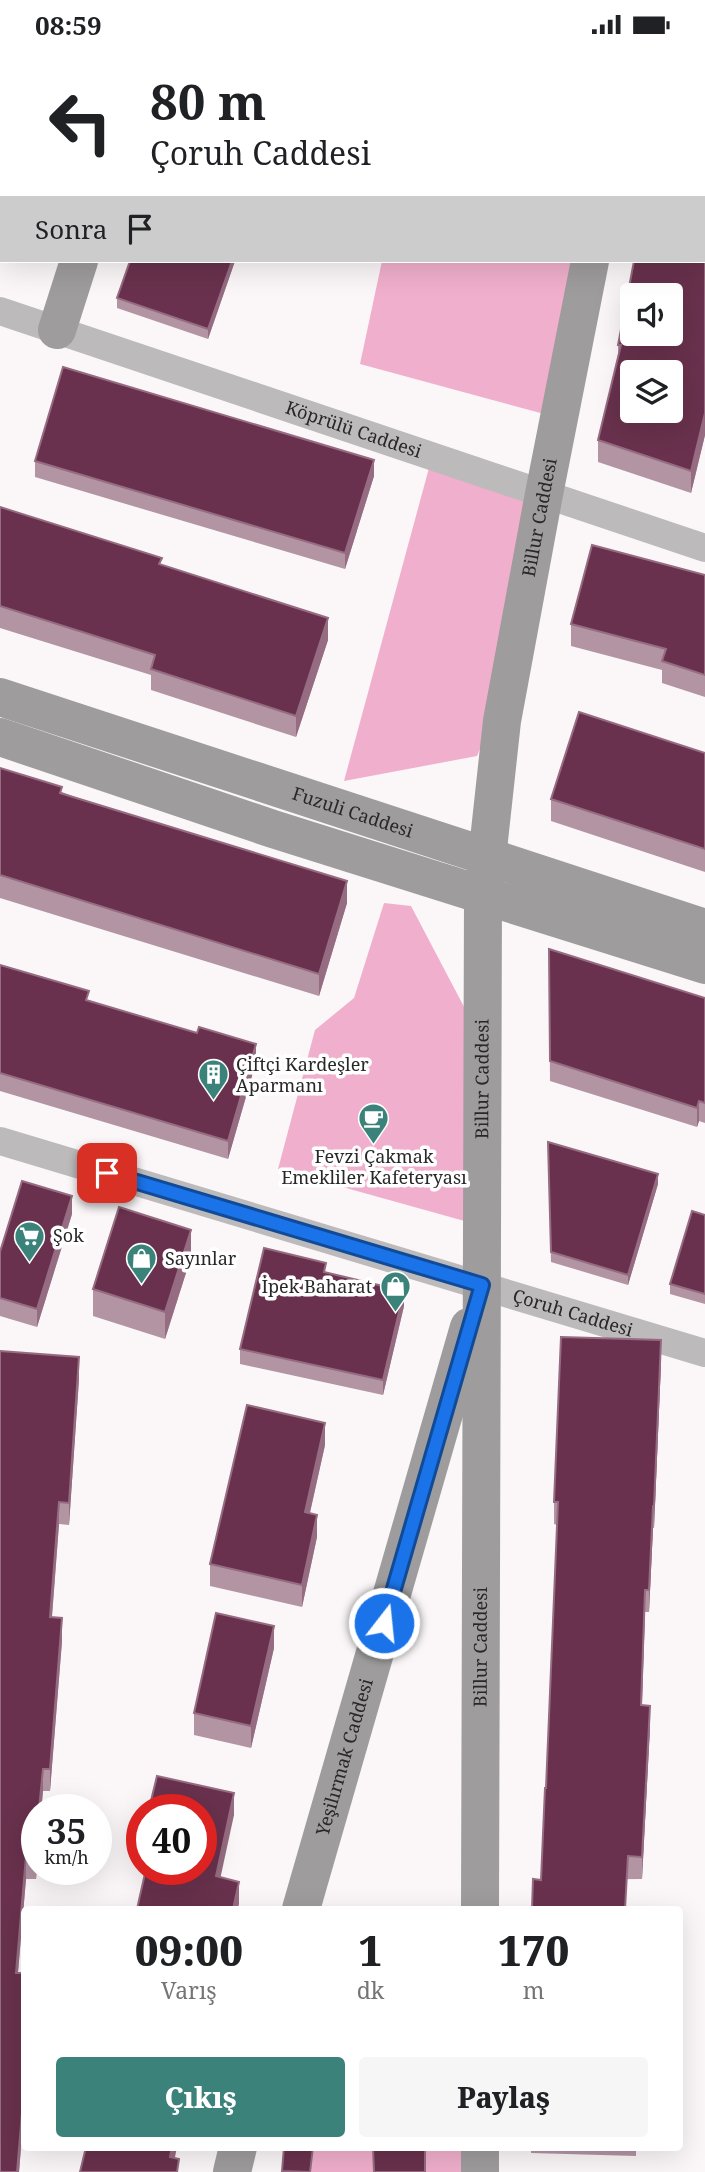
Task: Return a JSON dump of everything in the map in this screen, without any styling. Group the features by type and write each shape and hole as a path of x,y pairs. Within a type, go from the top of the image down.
{"street":[{"path":"57,330 78,263"},
{"name":"Billur Caddesi","path":"480,1906 483,895 502,721 590,263"},
{"name":"Köprülü Caddesi","path":"0,311 705,548"},
{"name":"Fuzuli Caddesi","path":"0,697 705,928"},
{"path":"0,737 273,829 705,965"},
{"name":"Çoruh Caddesi","path":"0,1141 705,1353"},
{"name":"Yeşilırmak Caddesi","path":"303,1906 482,1285"},
{"path":"232,2172 237,2151"},
{"path":"480,2151 480,2172"}],"shaded area":[{"path":"382,263 590,263 559,418 360,364"},
{"path":"429,468 540,501 499,702 477,756 344,781"},
{"path":"384,903 411,906 482,1041 468,1222 278,1169 315,1030 354,998"},
{"path":"306,2151 485,2151 484,2172 301,2172"}],"building":[{"path":"129,263 231,263 208,329 117,298"},
{"path":"634,263 705,263 705,413 691,471 598,440 621,346 683,346 683,283 630,283"},
{"path":"63,367 374,460 345,553 35,461"},
{"path":"0,507 162,558 159,564 328,618 296,716 151,669 155,655 0,606"},
{"path":"592,545 705,575 705,675 662,661 666,649 571,624"},
{"path":"579,712 705,753 705,849 551,799"},
{"path":"0,768 62,787 60,793 347,881 319,974 0,875"},
{"path":"549,949 705,998 705,1103 699,1101 697,1108 550,1061"},
{"path":"0,965 89,991 86,1000 197,1033 199,1027 256,1044 228,1141 0,1073"},
{"path":"548,1142 658,1174 628,1275 551,1252"},
{"path":"22,1181 72,1196 37,1309 0,1298 0,1252"},
{"path":"119,1207 191,1230 165,1312 93,1289"},
{"path":"692,1211 705,1215 705,1294 670,1284"},
{"path":"264,1248 326,1263 324,1272 404,1291 383,1380 240,1349"},
{"path":"561,1337 661,1340 649,1590 645,1590 641,1705 650,1706 642,1857 628,1856 625,1906 532,1906 533,1879 541,1880 546,1788 558,1502 554,1502"},
{"path":"0,1351 79,1357 69,1503 59,1502 50,1617 62,1618 50,1769 43,1769 40,1794 21,1794 21,1885 24,1885 16,1973 21,1973 21,2125 17,2172 0,2172"},
{"path":"247,1405 325,1423 305,1512 317,1515 302,1585 210,1564"},
{"path":"216,1613 274,1626 251,1726 194,1713"},
{"path":"157,1776 234,1793 217,1871 217,1794 153,1794"},
{"path":"217,1876 239,1882 234,1906 138,1906 142,1885 217,1885"},
{"path":"85,2151 171,2151 170,2157 179,2159 177,2172 80,2172"},
{"path":"284,2151 313,2151 310,2172 282,2171"},
{"path":"373,2151 425,2151 425,2172 374,2172"}],"place":[{"name":"Çiftçi Kardeşler Aparmanı","path":"213,1102"},
{"name":"Fevzi Çakmak Emekliler Kafeteryası","path":"374,1146"},
{"name":"Şok","path":"30,1263"},
{"name":"Sayınlar","path":"142,1286"},
{"name":"İpek Baharat","path":"395,1314"}],"route":[{"path":"107,1173 482,1285 384,1623"}]}
